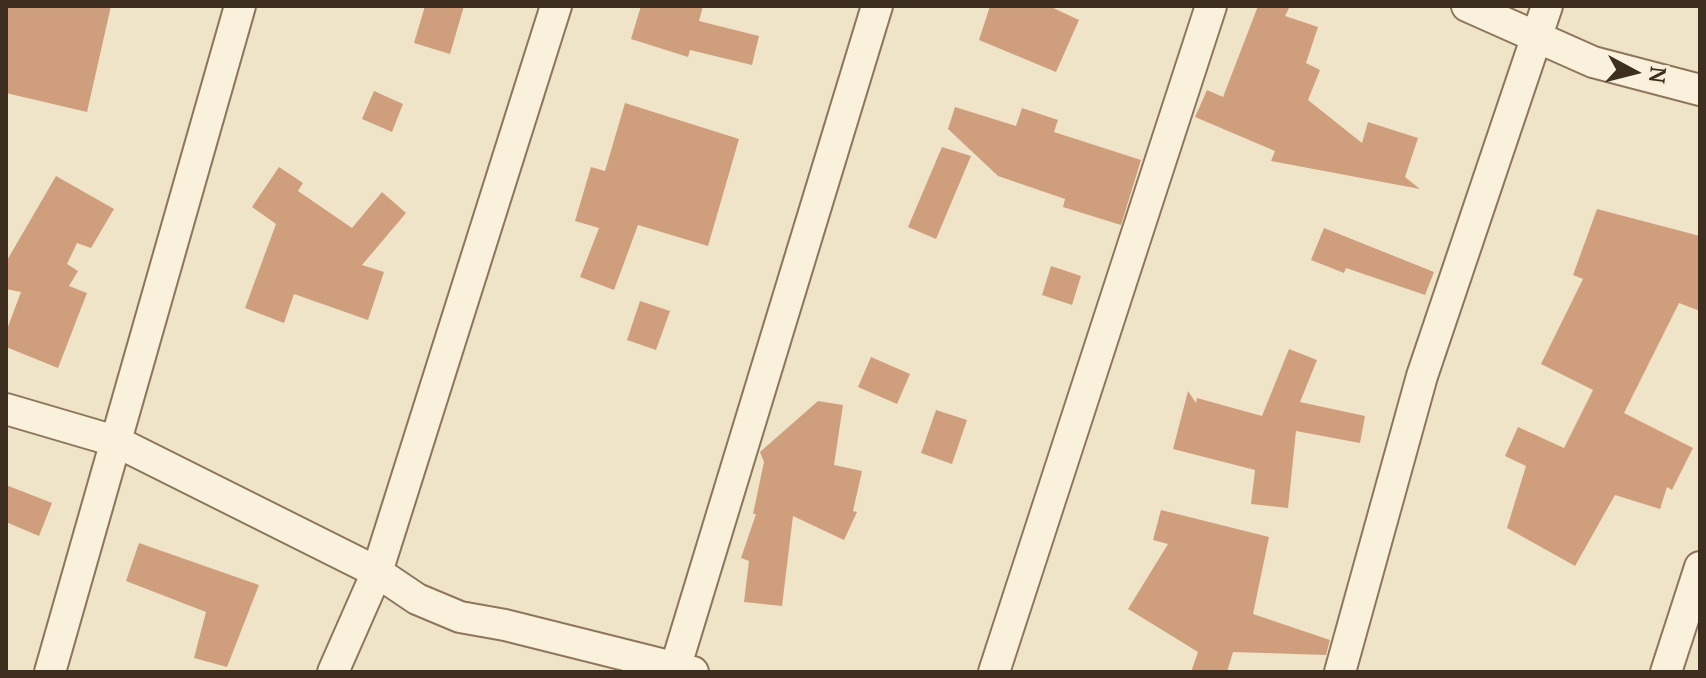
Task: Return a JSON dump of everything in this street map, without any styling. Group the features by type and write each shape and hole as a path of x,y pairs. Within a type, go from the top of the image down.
{"street":[{"path":"50,672 240,6"},
{"path":"333,672 377,572 556,6"},
{"path":"6,409 115,441 377,572 417,599 460,617 505,625 680,671 877,6"},
{"path":"994,672 1211,6"},
{"path":"1467,6 1593,62 1700,90"},
{"path":"1340,672 1422,376 1547,6"},
{"path":"1666,672 1700,567"}],"building":[{"path":"6,6 111,6 87,112 6,93"},
{"path":"425,6 464,6 450,54 414,43"},
{"path":"641,6 703,6 699,21 759,36 752,65 690,50 688,57 631,39"},
{"path":"990,6 1049,6 1079,20 1056,72 979,40"},
{"path":"1258,6 1290,6 1285,16 1318,27 1306,63 1320,70 1308,100 1362,143 1368,122 1418,138 1405,177 1420,189 1271,161 1275,151 1195,117 1207,90 1223,97"},
{"path":"374,91 403,104 392,132 362,119"},
{"path":"625,103 739,139 708,246 638,225 614,290 580,277 599,228 575,221 591,167 605,171"},
{"path":"955,107 1016,126 1022,108 1058,120 1054,132 1141,160 1121,225 1063,207 1065,199 998,176 948,129"},
{"path":"942,147 971,156 936,239 908,227"},
{"path":"279,167 303,183 298,191 352,228 382,192 406,213 362,265 384,272 368,320 294,294 284,323 245,308 276,224 252,207"},
{"path":"56,176 114,209 91,248 77,243 67,264 78,271 69,286 87,293 58,368 6,347 6,332 21,292 6,289 6,262"},
{"path":"1597,209 1700,236 1700,311 1679,303 1624,413 1693,448 1672,490 1667,487 1660,509 1615,495 1575,566 1507,528 1526,466 1505,456 1518,427 1564,448 1593,390 1541,364 1583,279 1573,275"},
{"path":"1324,228 1434,272 1425,295 1346,268 1344,273 1311,260"},
{"path":"1051,266 1081,276 1072,305 1042,295"},
{"path":"640,301 670,311 656,350 627,340"},
{"path":"1289,349 1317,360 1300,402 1365,416 1360,443 1296,431 1288,508 1251,504 1255,470 1173,449 1188,391 1196,403 1197,398 1262,416"},
{"path":"871,357 910,374 897,404 858,387"},
{"path":"818,401 843,405 834,465 862,471 853,511 857,512 844,540 793,516 782,606 744,602 749,561 741,558 756,514 753,514 764,462 760,452"},
{"path":"936,410 967,420 952,464 921,453"},
{"path":"6,485 52,503 39,536 6,522"},
{"path":"1161,510 1269,537 1253,614 1330,640 1326,655 1233,652 1227,672 1191,672 1198,652 1128,609 1168,544 1153,540"},
{"path":"139,543 259,585 227,667 194,658 206,612 126,581"}]}
